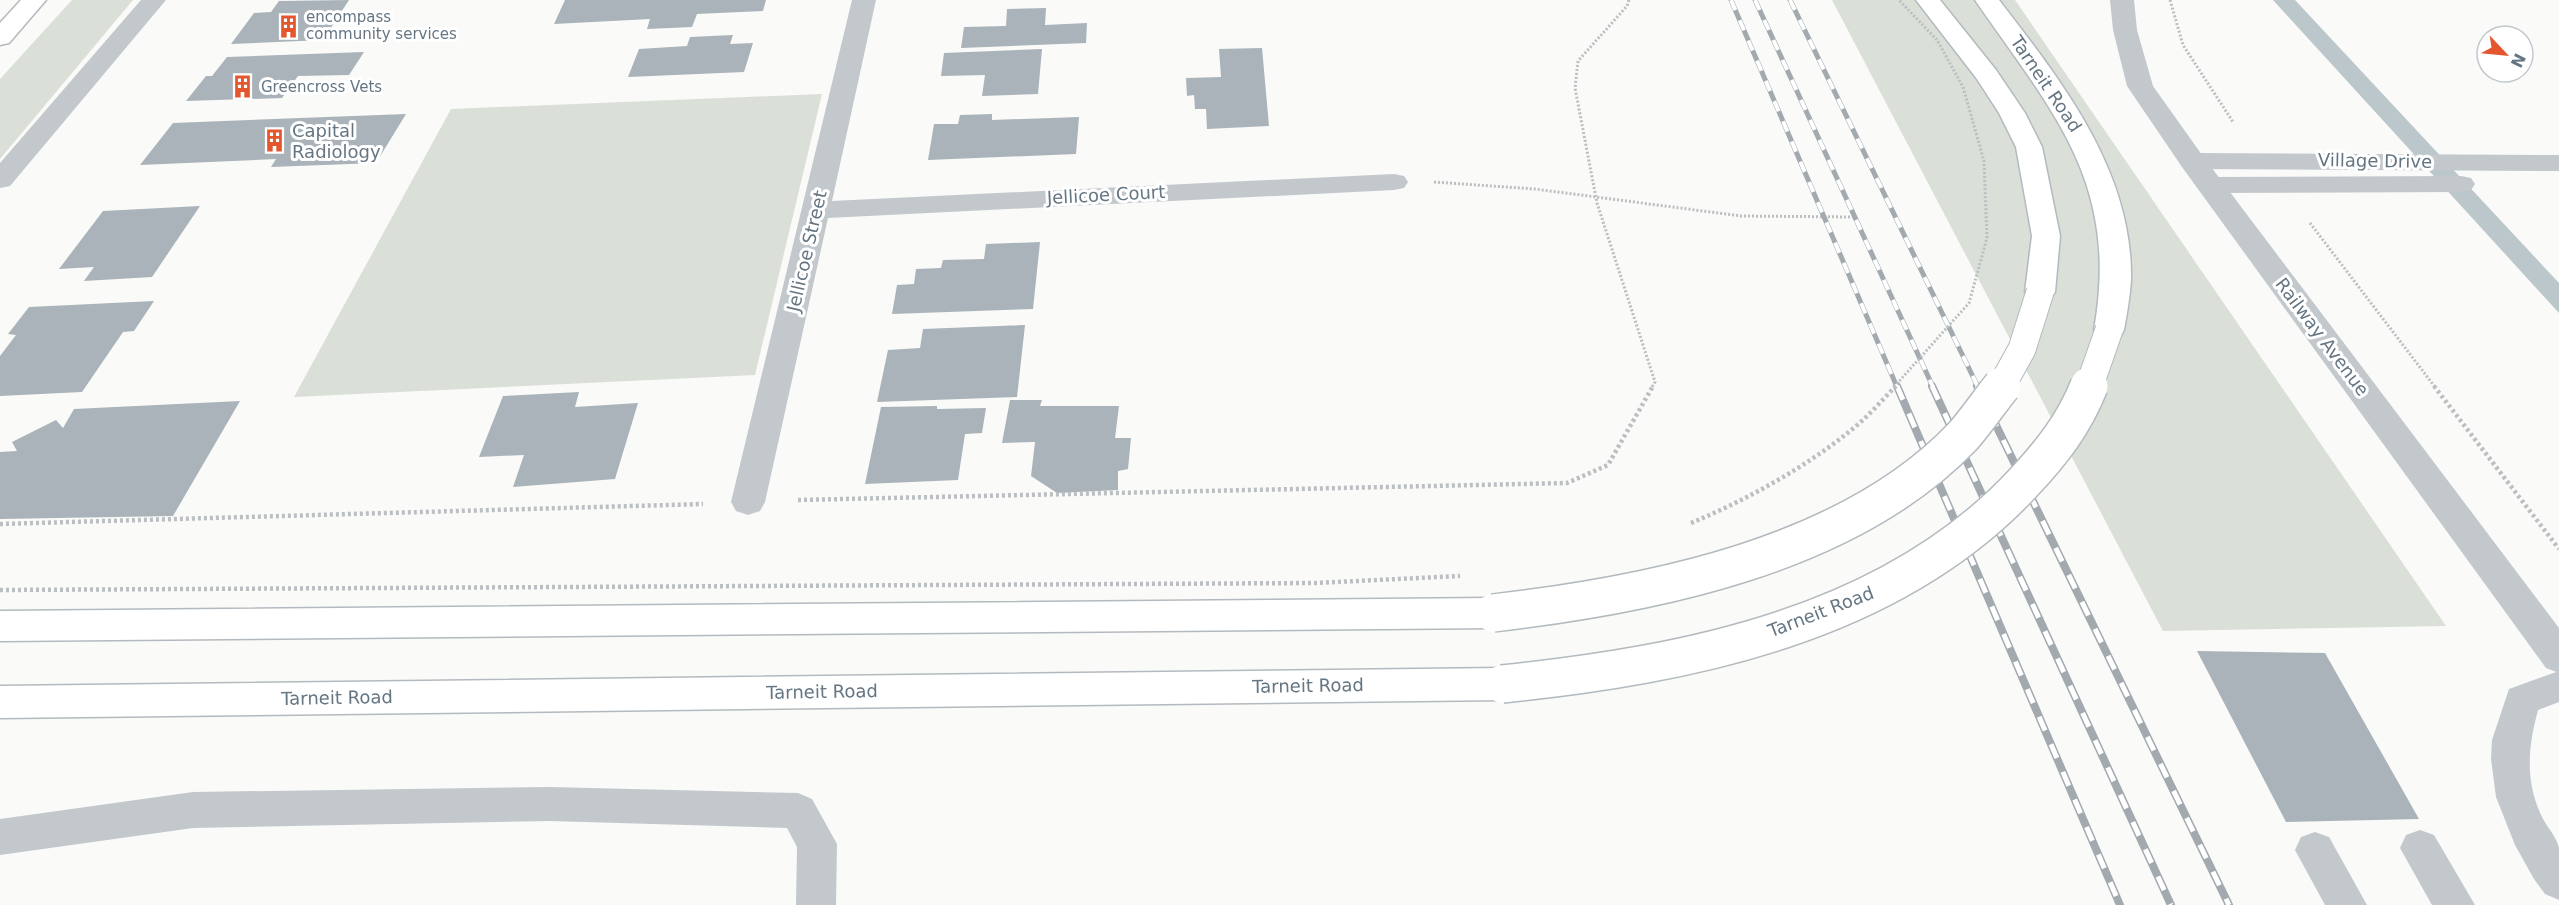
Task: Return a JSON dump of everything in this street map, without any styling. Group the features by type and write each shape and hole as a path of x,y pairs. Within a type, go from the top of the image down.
{"main road":[{"path":"0,38 34,0"},
{"path":"0,626 1493,614 1545,609 1631,595 1719,572 1800,541 1875,505 1932,464 1975,423 2006,380 2025,341 2040,292 2046,236 2029,147 2012,113 1987,75 1928,0"},
{"name":"Tarneit Road","path":"0,702 1502,684 1556,679 1678,658 1798,625 1884,588 1954,546 2007,501 2054,450 2089,392 2109,330 2116,273 2110,222 2095,168 2076,125 1987,0"}],"street":[{"path":"0,180 154,0"},
{"name":"Jellicoe Street","path":"748,502 864,0"},
{"name":"Railway Avenue","path":"2122,0 2126,30 2140,86 2192,161 2559,657"},
{"name":"Village Drive","path":"2192,161 2559,163"},
{"name":"Jellicoe Court","path":"817,210 1394,182"},
{"name":"Village Drive","path":"2210,185 2559,184"}],"lane":[{"path":"2559,686 2522,700 2511,742 2512,791 2535,847 2559,881"},
{"path":"0,837 193,810 550,804 798,811 817,844 816,905"},
{"path":"2420,848 2455,905"},
{"path":"2314,850 2347,905"}],"path":[{"path":"0,524 748,502 1568,483 1608,465 1655,382 1596,196 1575,88 1578,61 1628,6 1629,0"},
{"path":"1683,527 1725,509 1780,478 1851,431 1920,361 1969,303 1987,238 1984,161 1963,87 1936,40 1899,0"},
{"path":"2170,0 2183,45 2261,160"},
{"path":"1394,182 1522,187 1702,212 1766,218 1854,217"},
{"path":"2280,185 2559,549"},
{"path":"0,590 551,585 1303,583 1466,576"}],"shaded area":[{"path":"72,0 133,0 0,159 0,79"},
{"path":"1832,0 2015,0 2446,626 2163,631"},
{"path":"2273,0 2295,0 2559,283 2559,313"},
{"path":"822,94 755,375 294,397 451,109"}],"building":[{"name":"encompass community services","path":"349,0 323,40 231,44 254,13 271,12 279,1"},
{"path":"565,0 766,0 763,11 697,14 692,27 647,29 650,19 554,24"},
{"path":"1046,8 1045,25 1087,23 1086,43 961,48 964,27 1006,26 1007,9"},
{"path":"733,35 730,44 753,43 744,72 628,77 639,49 687,46 690,37"},
{"path":"1262,48 1269,126 1207,129 1206,109 1195,109 1194,95 1187,96 1186,78 1221,77 1219,49"},
{"path":"1042,49 1038,94 982,96 985,75 941,76 944,53"},
{"name":"Greencross Vets","path":"364,52 349,75 298,76 282,98 186,101 206,76 212,76 227,57"},
{"name":"Capital Radiology","path":"406,114 376,163 271,167 276,159 140,165 173,123"},
{"path":"992,114 992,120 1079,117 1076,154 928,160 934,124 958,124 960,115"},
{"path":"200,206 152,277 84,281 94,267 59,269 103,211"},
{"path":"1040,242 1033,309 892,314 897,285 914,284 916,269 941,268 943,260 984,259 986,244"},
{"path":"154,301 134,331 123,332 82,392 0,396 0,356 16,335 8,334 29,307"},
{"path":"1025,325 1017,397 877,402 888,350 920,348 923,329"},
{"path":"579,392 575,407 638,403 615,479 513,487 524,455 479,457 503,396"},
{"path":"1010,400 1042,400 1040,406 1119,406 1115,438 1131,438 1128,469 1118,471 1118,490 1057,493 1031,476 1035,442 1002,443"},
{"path":"240,401 173,516 0,519 0,452 17,451 12,442 56,420 63,428 74,409"},
{"path":"937,406 937,409 986,408 982,433 965,434 958,480 865,484 881,407"},
{"path":"2197,651 2325,653 2419,819 2286,822"}],"railway":[{"path":"1731,0 1897,387"},
{"path":"1755,0 1933,387"},
{"path":"1790,0 1978,387"},
{"path":"1897,386 2120,905"},
{"path":"1932,386 2171,905"},
{"path":"1977,386 2229,905"}],"place":[{"name":"encompass community services","path":"288,26"},
{"name":"Greencross Vets","path":"243,87"},
{"name":"Capital Radiology","path":"274,141"}]}
